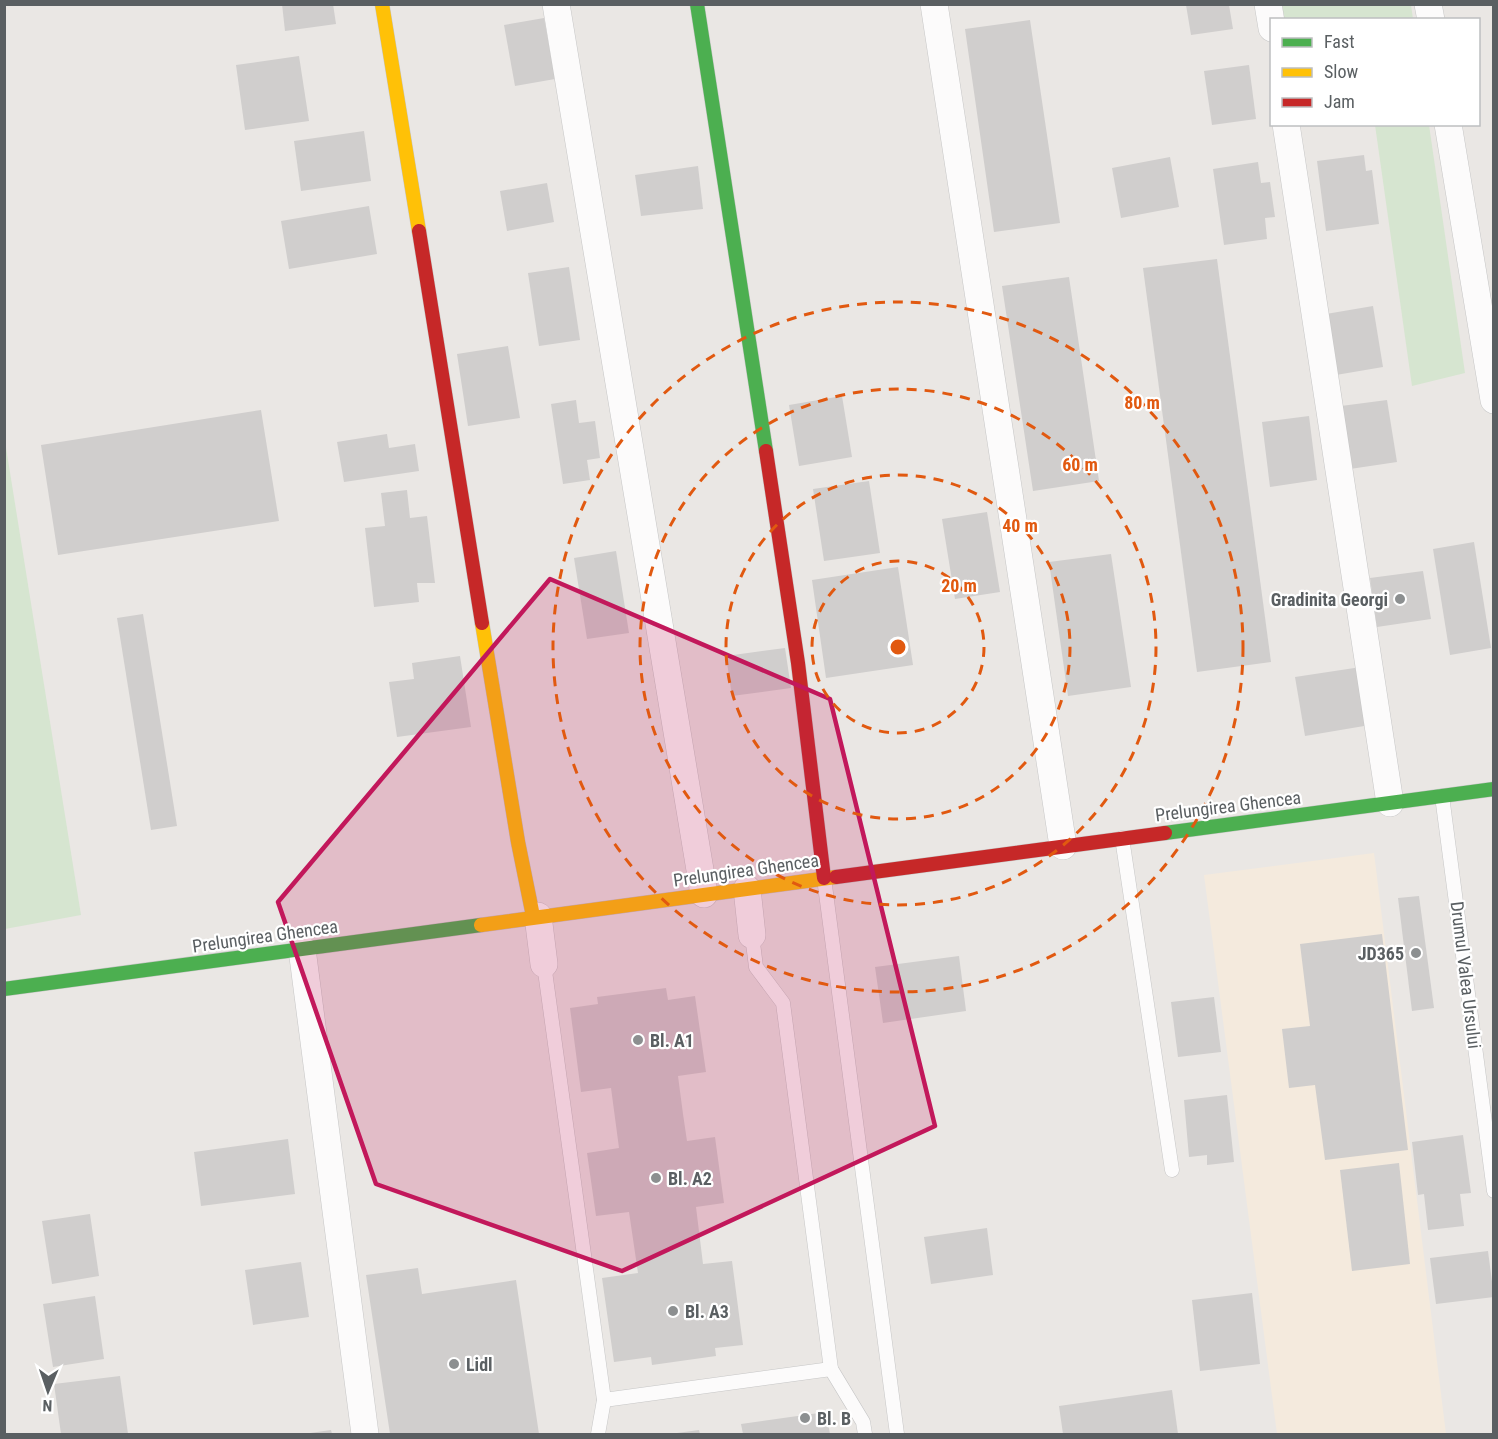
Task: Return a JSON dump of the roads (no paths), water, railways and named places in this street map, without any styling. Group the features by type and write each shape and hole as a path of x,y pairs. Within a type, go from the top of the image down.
{"street":[{"path":"382,4 518,842 544,964"},
{"path":"556,4 704,894"},
{"path":"697,4 798,663 824,878"},
{"path":"934,4 1063,846"},
{"path":"1286,126 1389,803"},
{"path":"1448,126 1494,400"},
{"name":"Prelungirea Ghencea","path":"4,990 535,916 747,890 1494,789"},
{"path":"747,890 752,935"},
{"path":"302,949 365,1434"}],"lane":[{"name":"Drumul Valea Ursului","path":"1442,796 1494,1191"},
{"path":"1122,838 1172,1170"},
{"path":"824,878 897,1434"},
{"path":"752,935 756,967 783,1003 831,1369 863,1422 865,1434"},
{"path":"544,964 604,1400 598,1434"},
{"path":"604,1400 831,1369"}],"place":[{"name":"Gradinita Georgi","path":"1400,599"},
{"name":"JD365","path":"1416,953"},
{"name":"Bl. A1","path":"638,1040"},
{"name":"Bl. A2","path":"656,1178"},
{"name":"Bl. A3","path":"673,1311"},
{"name":"Lidl","path":"454,1364"},
{"name":"Bl. B","path":"805,1418"}]}
